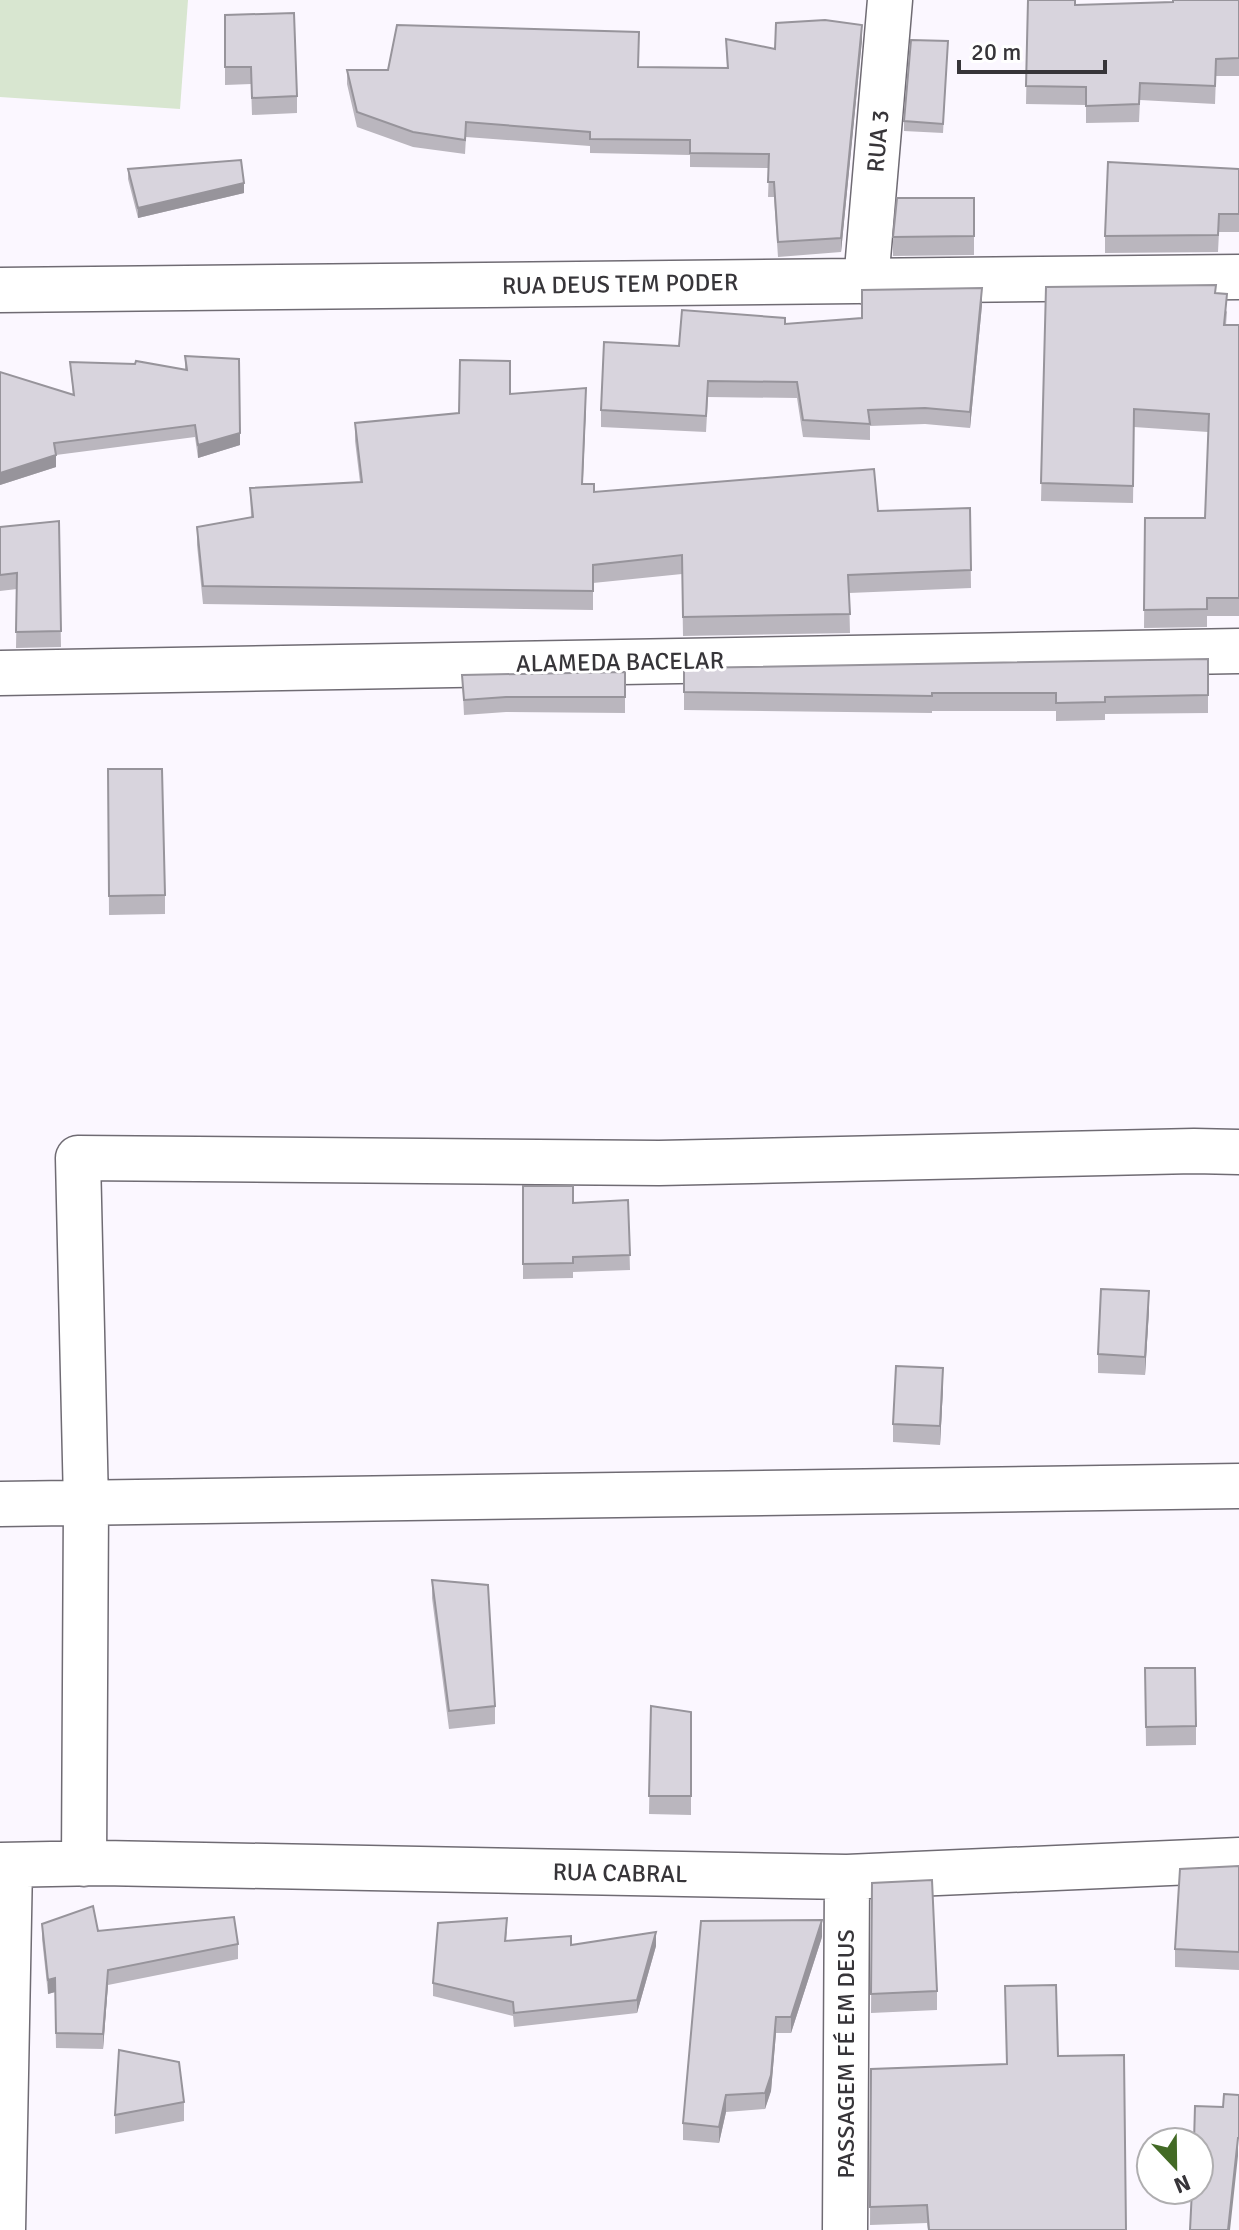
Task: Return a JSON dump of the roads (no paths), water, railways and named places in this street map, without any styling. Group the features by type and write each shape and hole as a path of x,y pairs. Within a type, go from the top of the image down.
{"street":[{"name":"RUA 3","path":"866,282 890,0"},
{"name":"RUA DEUS TEM PODER","path":"0,290 1239,277"},
{"name":"ALAMEDA BACELAR","path":"0,673 1239,651"},
{"path":"84,1864 86,1504 78,1158 659,1163 1239,1152"},
{"path":"0,1504 1239,1486"},
{"name":"RUA CABRAL","path":"5,1865 847,1877 1239,1860"},
{"path":"3,2230 5,1865"},
{"name":"PASSAGEM FÉ EM DEUS","path":"845,2230 847,1877"}]}
